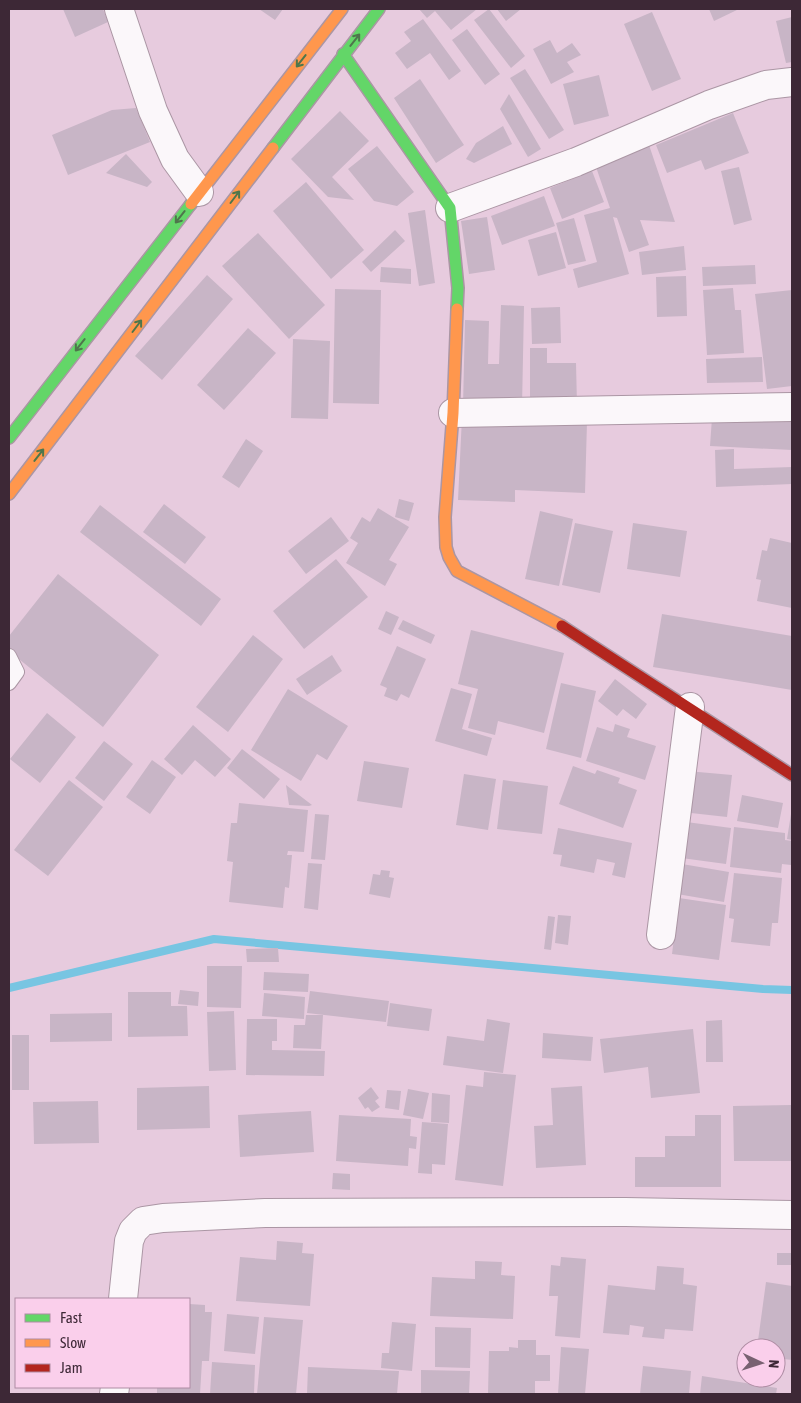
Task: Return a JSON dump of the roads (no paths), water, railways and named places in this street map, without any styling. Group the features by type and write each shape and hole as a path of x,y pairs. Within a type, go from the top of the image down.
{"street":[{"path":"119,9 153,111 175,159 199,192"},
{"path":"9,438 342,9"},
{"path":"9,494 379,9"},
{"path":"343,54 450,208 458,288 453,413 444,517 446,547 457,571 569,629 792,775"},
{"path":"450,208 576,162 709,105 766,86 792,82"},
{"path":"453,413 792,407"},
{"path":"661,935 690,707"},
{"path":"123,1298 129,1241 133,1231 143,1221 163,1218 265,1213 625,1212 792,1215"}],"lane":[{"path":"9,656 17,672 9,683"}],"waterway":[{"path":"9,988 214,939 763,989 792,990"}]}
